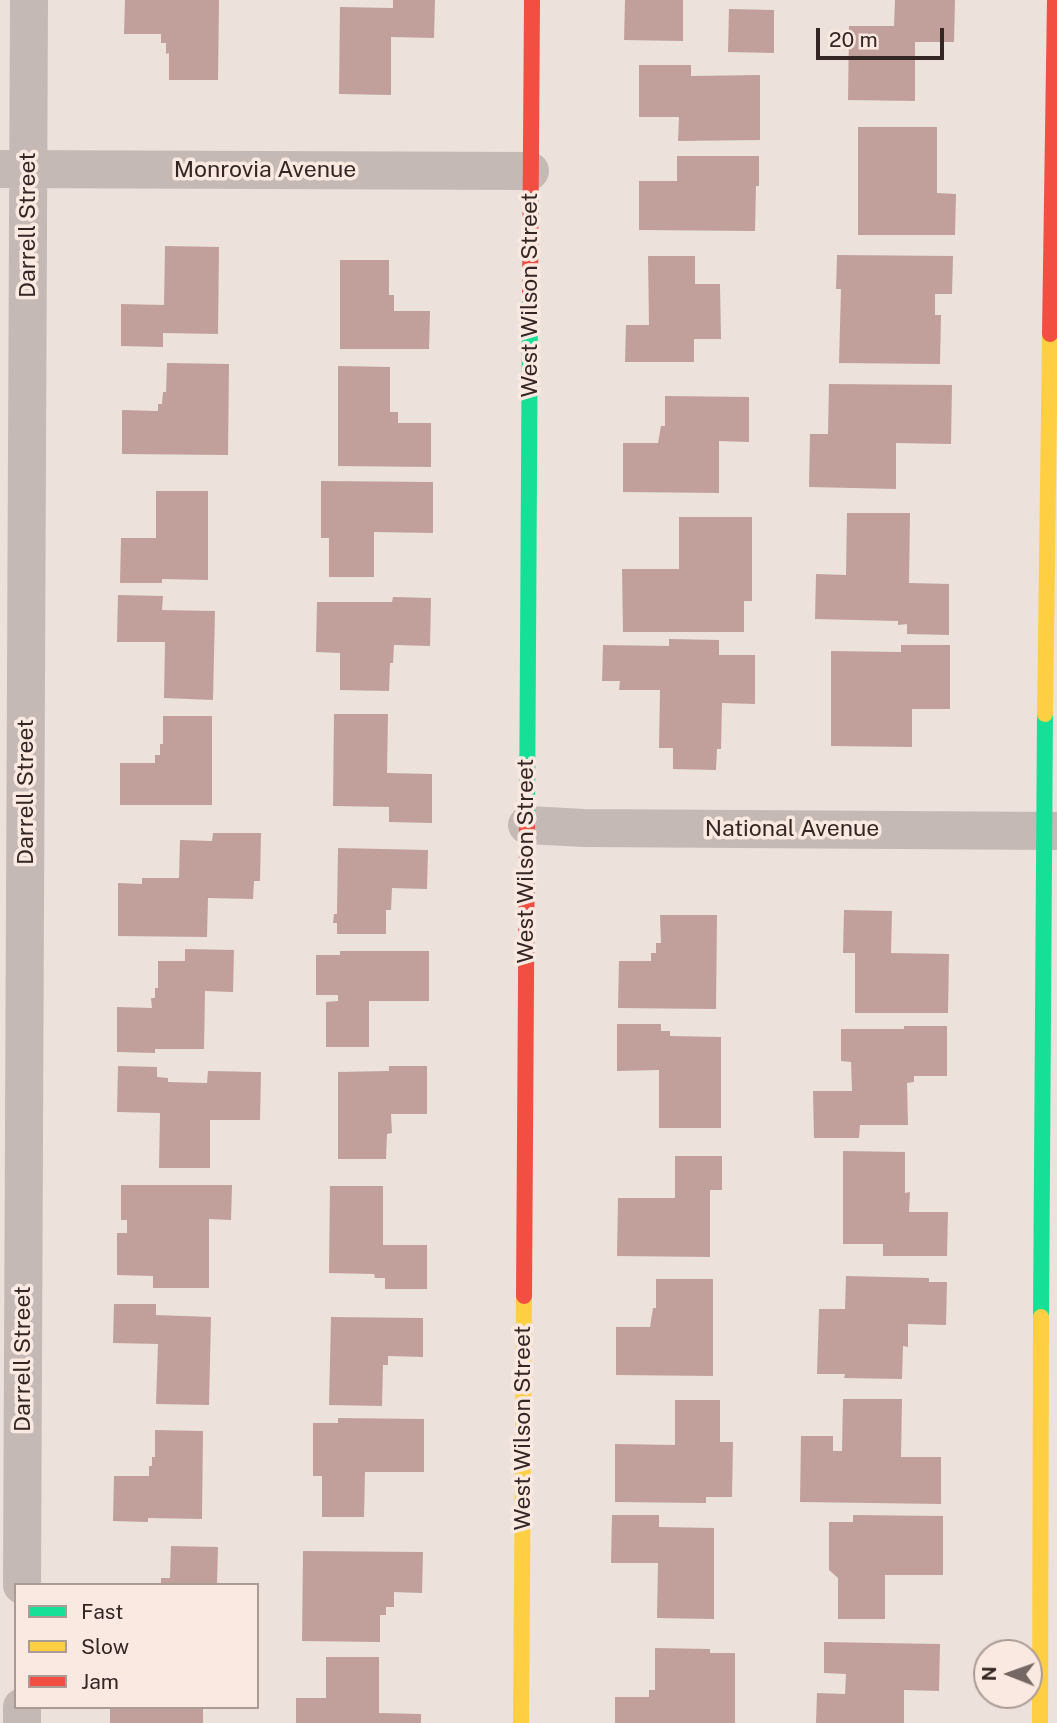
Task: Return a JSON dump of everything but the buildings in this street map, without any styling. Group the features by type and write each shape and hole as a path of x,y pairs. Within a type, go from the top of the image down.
{"street":[{"name":"Darrell Street","path":"22,1583 14,169 29,0"},
{"name":"West Wilson Street","path":"521,1723 532,0"},
{"path":"1040,1723 1050,830 1055,0"},
{"name":"Monrovia Avenue","path":"14,169 530,171"},
{"name":"National Avenue","path":"527,825 598,828 1050,830"}],"traffic: fast":[{"path":"527,823 530,295"},
{"path":"1041,1317 1045,714"}],"traffic: slow":[{"path":"1045,714 1050,334"},
{"path":"521,1723 524,1296"},
{"path":"1040,1723 1041,1317"}],"traffic: jam":[{"path":"530,295 532,0"},
{"path":"1050,334 1055,0"},
{"path":"524,1296 527,823"}]}
